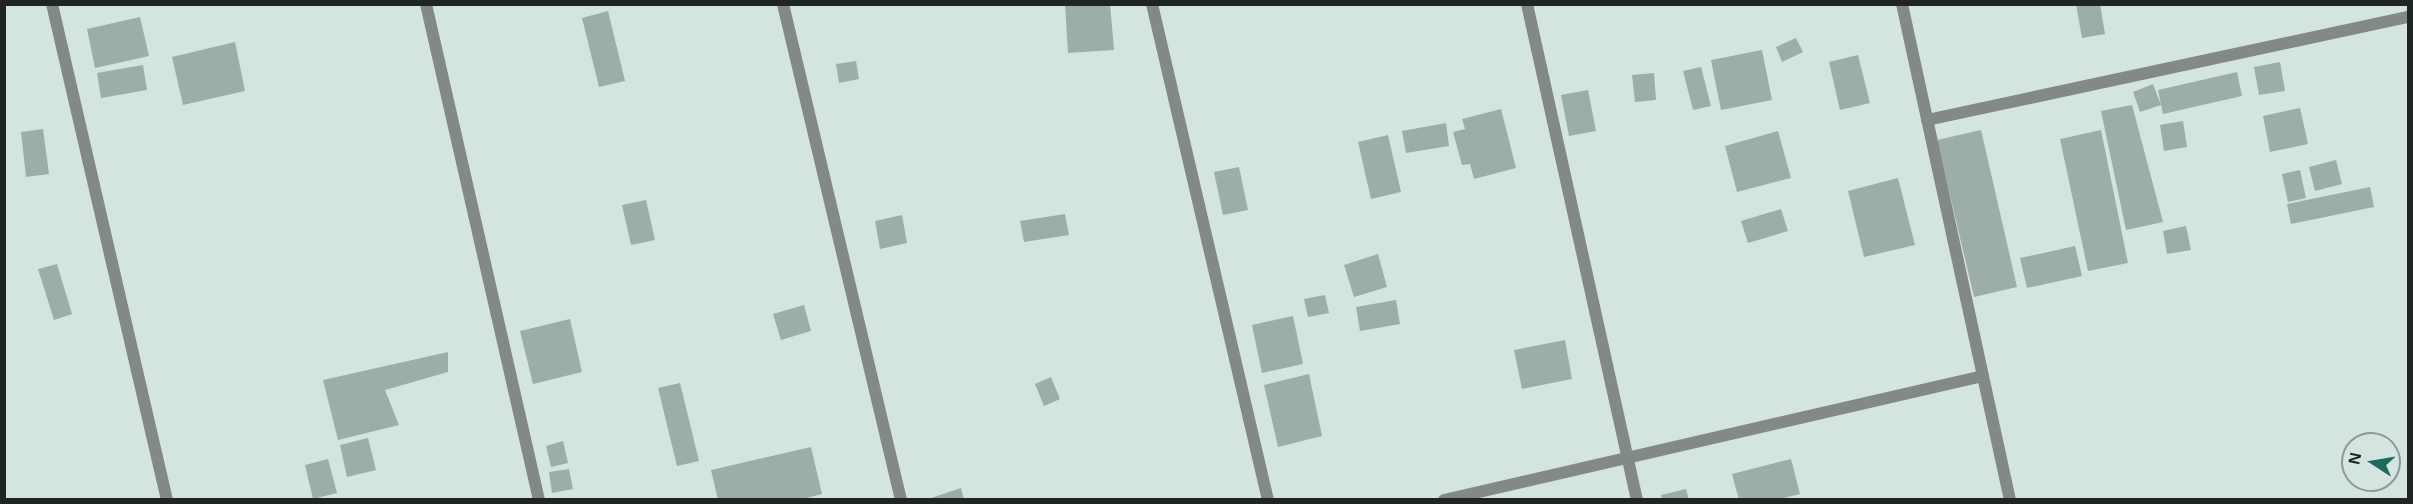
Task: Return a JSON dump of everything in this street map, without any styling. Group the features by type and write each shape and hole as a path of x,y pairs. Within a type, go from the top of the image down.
{"street":[{"path":"52,4 167,500"},
{"path":"426,4 539,500"},
{"path":"783,4 901,500"},
{"path":"1152,4 1268,500"},
{"path":"1527,4 1636,500"},
{"path":"1902,4 2010,500"},
{"path":"1927,120 2409,17"},
{"path":"1444,500 1983,376"}],"building":[{"path":"1065,4 1110,4 1114,50 1068,53"},
{"path":"2076,4 2100,4 2105,34 2082,38"},
{"path":"608,11 625,81 599,87 582,18"},
{"path":"140,17 149,56 95,68 87,29"},
{"path":"1796,38 1803,52 1782,62 1776,47"},
{"path":"235,42 245,91 183,105 172,57"},
{"path":"1762,50 1772,100 1721,110 1711,60"},
{"path":"1858,55 1870,103 1840,110 1829,62"},
{"path":"856,61 859,79 839,83 836,64"},
{"path":"2280,62 2285,91 2259,95 2254,67"},
{"path":"143,65 147,90 101,98 97,73"},
{"path":"1701,67 1711,106 1693,110 1683,71"},
{"path":"2237,72 2242,96 2163,114 2158,90"},
{"path":"1654,73 1656,100 1635,102 1632,75"},
{"path":"2153,84 2161,105 2140,112 2133,92"},
{"path":"1588,90 1596,131 1569,136 1561,95"},
{"path":"2132,105 2163,222 2126,230 2101,111"},
{"path":"2300,108 2308,144 2270,152 2263,116"},
{"path":"1501,109 1516,168 1474,179 1470,164 1462,165 1453,132 1465,129 1462,119"},
{"path":"2183,121 2187,147 2164,151 2160,125"},
{"path":"1446,123 1449,146 1406,153 1402,131"},
{"path":"43,129 49,174 26,177 21,132"},
{"path":"1981,130 2017,287 1974,297 1937,140"},
{"path":"2101,130 2128,263 2088,271 2060,139"},
{"path":"1778,131 1791,178 1737,192 1725,146"},
{"path":"1388,135 1401,192 1371,199 1358,142"},
{"path":"2336,160 2342,184 2315,191 2309,167"},
{"path":"1239,167 1248,210 1223,215 1214,172"},
{"path":"2300,170 2306,198 2288,202 2282,174"},
{"path":"1898,178 1915,245 1864,257 1848,191"},
{"path":"2370,187 2374,207 2291,224 2287,204"},
{"path":"646,200 655,240 631,245 622,205"},
{"path":"1781,209 1788,231 1748,243 1741,221"},
{"path":"1065,214 1069,235 1024,242 1020,221"},
{"path":"902,215 907,243 880,249 875,221"},
{"path":"2186,226 2191,250 2167,254 2163,231"},
{"path":"2075,246 2082,276 2027,288 2020,258"},
{"path":"1378,254 1387,287 1354,297 1344,265"},
{"path":"57,264 72,314 54,320 38,269"},
{"path":"1325,295 1329,313 1308,317 1304,299"},
{"path":"1396,300 1400,324 1360,331 1356,307"},
{"path":"804,305 811,331 781,340 773,314"},
{"path":"1293,316 1303,364 1262,373 1252,325"},
{"path":"570,319 582,372 533,384 520,331"},
{"path":"1565,340 1572,379 1522,389 1514,350"},
{"path":"448,352 448,372 385,390 399,425 338,440 323,380"},
{"path":"1309,374 1322,436 1278,447 1264,385"},
{"path":"1051,377 1060,399 1044,406 1035,384"},
{"path":"680,383 699,461 677,466 658,388"},
{"path":"368,438 376,470 347,477 340,445"},
{"path":"563,441 568,463 551,467 546,446"},
{"path":"811,447 822,494 799,500 718,500 711,470"},
{"path":"328,459 337,493 313,499 305,465"},
{"path":"1791,459 1800,494 1776,500 1739,500 1732,474"},
{"path":"569,469 573,489 552,493 549,472"},
{"path":"961,488 964,500 928,500 928,499"},
{"path":"1686,489 1689,500 1662,500 1661,495"}]}
